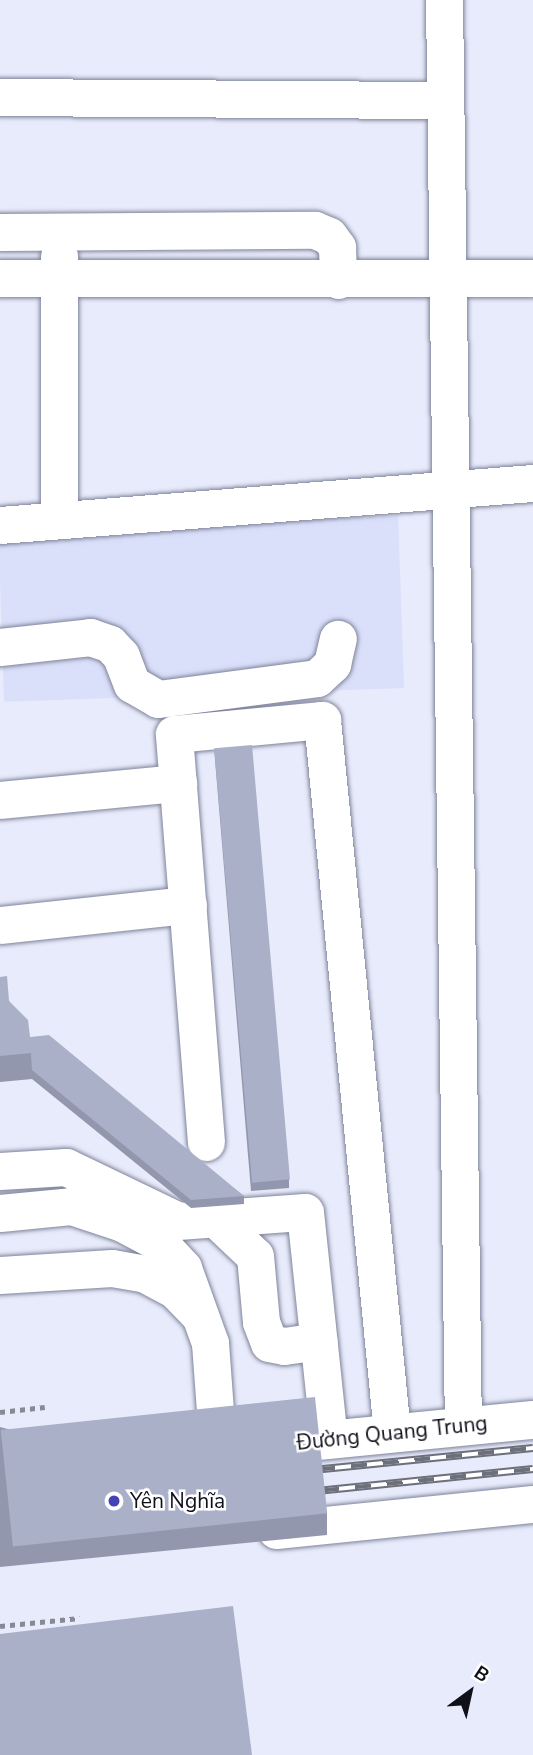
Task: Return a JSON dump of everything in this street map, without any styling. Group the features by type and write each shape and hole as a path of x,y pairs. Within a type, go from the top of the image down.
{"highway":[{"name":"Đường Quang Trung","path":"177,1455 533,1420"}],"street":[{"path":"444,0 463,1425"},
{"path":"0,97 445,100"},
{"path":"0,232 59,234 315,230 329,236 337,247 338,280"},
{"path":"59,234 59,519"},
{"path":"0,278 533,278"},
{"path":"0,525 450,486 533,483"},
{"path":"0,647 90,637 110,644 121,656 132,684 158,699 317,678 332,664 338,639"},
{"path":"206,1142 174,734 323,720 392,1432"},
{"path":"0,800 178,783"},
{"path":"0,925 188,905"},
{"path":"0,1171 66,1167 178,1221 305,1212 329,1439"},
{"path":"0,1213 71,1206 122,1223 160,1243 183,1268 210,1343 218,1451"},
{"path":"217,1220 255,1256 261,1322 269,1343 284,1346 318,1341"},
{"path":"0,1275 112,1268 145,1274 175,1290 201,1317"},
{"path":"247,1533 533,1504"}],"path":[{"path":"0,1412 45,1407"},
{"path":"0,1626 79,1618"}],"shaded area":[{"path":"398,516 404,688 4,702 0,530"}],"building":[{"path":"252,745 290,1179 252,1183 214,748"},
{"path":"7,976 9,1001 28,1020 32,1053 0,1056 0,977"},
{"path":"49,1035 244,1196 191,1200 32,1070 30,1037"},
{"path":"315,1397 327,1513 13,1546 1,1430"},
{"path":"233,1606 252,1755 0,1755 0,1634"}],"railway":[{"path":"303,1471 533,1448"},
{"path":"307,1492 533,1469"}],"place":[{"name":"Yên Nghĩa","path":"114,1501"}]}
